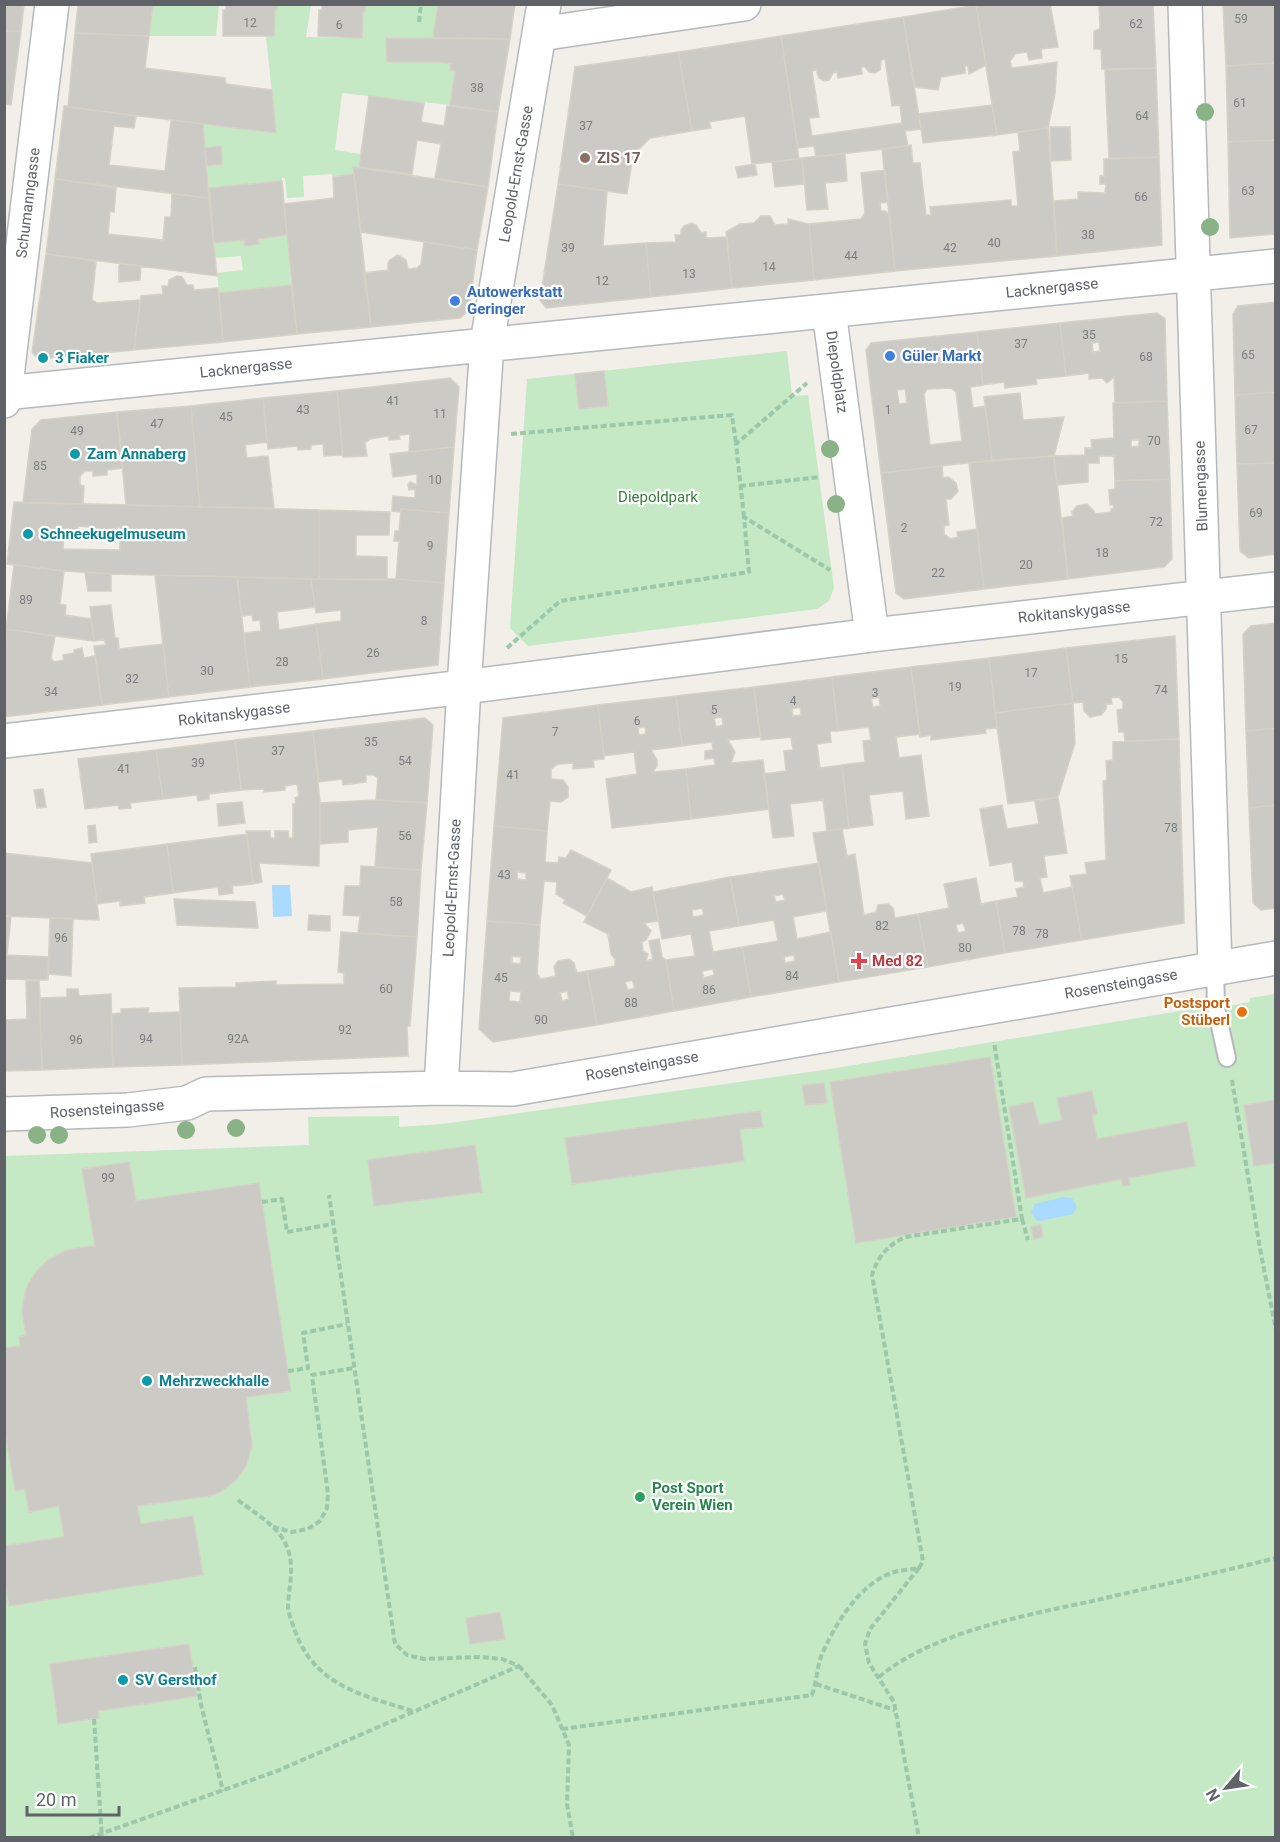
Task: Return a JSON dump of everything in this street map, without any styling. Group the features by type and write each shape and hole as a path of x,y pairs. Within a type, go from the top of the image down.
{"street":[{"name":"Schumanngasse","path":"5,396 52,4"},
{"path":"542,19 744,4"},
{"name":"Blumengasse","path":"1185,4 1215,968"},
{"name":"Leopold-Ernst-Gasse","path":"487,343 542,19"},
{"name":"Lacknergasse","path":"829,311 1275,266"},
{"name":"Diepoldplatz","path":"487,343 829,311 872,635"},
{"name":"Lacknergasse","path":"5,396 487,343"},
{"path":"487,343 464,687 872,635"},
{"name":"Rokitanskygasse","path":"872,635 1275,589"},
{"name":"Leopold-Ernst-Gasse","path":"441,1088 464,687"},
{"name":"Rokitanskygasse","path":"4,741 464,687"},
{"name":"Rosensteingasse","path":"4,1114 128,1110 186,1103 206,1094 441,1088 513,1089 1275,958"}],"lane":[{"path":"1215,968 1216,1008 1227,1058"}],"path":[{"path":"419,22 421,4"},
{"path":"736,444 835,359"},
{"path":"464,687 560,601 749,572 732,415 674,418 481,437"},
{"path":"740,486 850,474"},
{"path":"744,517 867,592"},
{"path":"994,1042 1022,1218 1028,1240"},
{"path":"1227,1058 1275,1330"},
{"path":"329,1196 395,1644 407,1655 415,1657 502,1659 519,1666 552,1705 569,1745 567,1804 573,1838"},
{"path":"262,1202 282,1199 287,1232 333,1224"},
{"path":"919,1838 894,1702 869,1663 865,1644 870,1629 919,1568 922,1561 872,1275 878,1257 905,1237 1022,1218"},
{"path":"288,1371 308,1368 303,1333 348,1324"},
{"path":"273,1527 292,1532 308,1529 320,1521 327,1508 328,1494 312,1375 354,1368"},
{"path":"238,1500 273,1527 287,1547 292,1575 288,1609 300,1647 326,1677 361,1695 414,1711"},
{"path":"879,1677 895,1664 944,1641 995,1622 1275,1558"},
{"path":"562,1728 812,1695 821,1656 841,1619 862,1592 891,1573 919,1568"},
{"path":"89,1838 101,1836 277,1772 519,1666"},
{"path":"195,1667 201,1705 223,1791"},
{"path":"816,1684 896,1711"},
{"path":"94,1719 101,1836"}],"green space":[{"path":"153,5 219,5 216,36 149,36"},
{"path":"277,5 311,5 306,37 362,38 365,5 438,5 433,38 387,38 387,62 439,62 439,38 459,38 458,47 448,63 455,71 450,105 342,93 335,150 360,154 359,167 353,167 354,174 333,177 331,174 303,176 304,197 287,198 285,178 282,178 282,181 209,188 207,166 222,164 221,147 205,148 203,124 276,132 266,36 274,36"},
{"path":"287,235 291,285 219,293 217,273 243,270 241,256 215,258 214,243 244,240 246,246 259,244 258,239"},
{"name":"Diepoldpark","path":"787,351 792,396 808,395 834,588 829,601 817,609 528,646 510,628 527,379"},
{"name":"Post Sport Verein Wien","path":"1275,994 1275,1837 5,1838 5,1156 309,1145 308,1117 399,1116 399,1127 443,1124 830,1069 1204,1007 1206,1010 1250,1002 1250,998"}],"water":[{"path":"272,885 290,885 292,916 273,917"},
{"path":"1063,1197 1072,1198 1077,1207 1073,1214 1040,1221 1036,1220 1031,1213 1035,1204"}],"building":[{"path":"4,4 24,4 21,31 4,31"},
{"path":"80,4 153,4 149,36 75,33"},
{"path":"226,4 277,4 274,36 223,36 223,10 226,10"},
{"path":"322,4 365,4 362,38 318,36 319,10 322,10"},
{"path":"438,4 515,4 510,39 433,38"},
{"path":"1050,4 1058,47 1041,49 1042,58 1029,60 1027,52 1015,54 1010,61 1012,68 1057,62 1055,94 1048,128 997,135 976,5"},
{"path":"1099,4 1153,4 1156,68 1102,69 1101,49 1094,49 1094,31 1100,29"},
{"path":"1223,4 1276,4 1276,63 1226,66"},
{"path":"976,5 986,65 969,74 968,66 965,66 965,73 941,77 938,90 915,87 903,17"},
{"path":"903,17 921,129 905,131 908,146 816,157 814,146 798,148 781,36","holes":["885,59 892,106 900,105 902,123 812,136 809,118 819,117 812,71 816,70 819,78 824,81 829,80 833,73 837,72 838,78 862,74 861,67 875,73 880,70 881,60"]},
{"path":"4,31 21,31 11,105 4,104"},
{"path":"75,33 149,36 145,68 225,78 226,84 272,90 276,133 68,107"},
{"path":"781,36 799,159 752,164 745,116 709,122 711,128 692,131 678,52"},
{"path":"386,38 510,39 498,112 450,105 455,71 450,70 451,64 387,62"},
{"path":"678,52 692,131 650,138 633,155 627,194 558,184 575,67"},
{"path":"1276,63 1276,140 1228,142 1226,66"},
{"path":"1156,68 1159,157 1109,159 1105,70"},
{"path":"369,96 424,103 421,122 444,126 447,106 498,112 488,187 435,178 441,144 417,140 412,174 359,167"},
{"path":"992,105 997,135 923,143 919,114"},
{"path":"64,106 136,116 134,128 114,126 109,165 165,171 171,120 203,124 209,198 55,179"},
{"path":"1050,127 1070,127 1071,160 1051,161"},
{"path":"1048,128 1057,256 895,271 882,149 911,145 913,163 920,163 926,215 931,215 930,207 1011,200 1011,206 1018,206 1013,152 1020,151 1018,132"},
{"path":"1276,140 1276,234 1230,238 1228,142"},
{"path":"221,146 222,164 207,166 205,148"},
{"path":"845,153 847,181 825,183 828,209 807,210 802,158"},
{"path":"1159,157 1162,245 1057,256 1054,201 1078,199 1078,192 1105,193 1106,184 1100,184 1100,176 1104,176 1104,159"},
{"path":"802,158 804,184 775,187 772,162"},
{"path":"755,164 757,175 738,178 736,167"},
{"path":"353,167 488,187 477,250 361,232"},
{"path":"885,170 888,202 880,203 881,211 885,211 890,216 895,271 814,280 809,224 861,219 865,213 861,173"},
{"path":"354,174 371,327 297,334 284,204 334,198 333,177"},
{"path":"55,179 116,188 114,212 110,211 108,234 163,240 165,217 171,217 172,194 209,198 217,276 46,254"},
{"path":"282,181 287,235 258,239 259,244 245,246 244,240 214,243 209,188"},
{"path":"558,184 607,191 603,246 646,243 651,297 546,308 540,300"},
{"path":"761,216 770,216 775,225 788,224 788,219 809,224 814,280 732,288 726,232 740,224 754,223"},
{"path":"692,223 701,233 706,232 706,238 727,237 732,288 651,297 646,243 676,242 675,235 681,235 684,226"},
{"path":"424,242 477,250 469,310 460,318 371,327 364,273 388,270 390,260 398,255 406,260 408,269 417,268 421,264"},
{"path":"46,254 96,261 92,300 97,303 140,300 134,350 38,359 32,352"},
{"path":"119,263 141,266 140,280 119,282"},
{"path":"177,276 182,277 187,285 193,285 194,290 218,288 223,342 134,350 141,296 163,294 162,286 168,286 169,280"},
{"path":"291,285 297,334 223,342 219,293"},
{"path":"1276,302 1276,392 1235,395 1233,314 1238,306"},
{"path":"1157,313 1165,319 1167,401 1115,403 1114,377 1107,383 1102,378 1089,379 1089,373 1066,376 1060,323","holes":["1099,342 1100,351 1093,352 1092,343"]},
{"path":"1060,323 1066,376 1036,379 1037,384 1005,388 1004,382 983,385 977,332"},
{"path":"977,332 983,385 970,387 973,408 985,406 992,460 881,473 866,350 871,343","holes":["951,388 956,392 962,441 930,445 924,394 927,389","905,389 907,403 899,404 897,390"]},
{"path":"604,371 608,406 579,409 575,374"},
{"path":"450,378 459,387 454,447 409,452 410,434 399,435 400,439 389,440 388,436 370,439 365,443 367,456 343,457 337,391"},
{"path":"337,391 343,455 324,456 323,444 311,445 311,449 298,450 297,446 268,449 263,398"},
{"path":"1276,392 1276,463 1237,464 1235,395"},
{"path":"1020,393 1023,420 1064,417 1054,456 992,460 984,397"},
{"path":"263,398 267,442 245,445 247,458 268,456 274,508 200,507 191,406"},
{"path":"1167,401 1170,479 1115,481 1114,456 1099,456 1099,463 1088,463 1088,482 1057,485 1054,456 1085,455 1085,448 1092,448 1091,440 1114,438 1113,403","holes":["1131,440 1139,440 1139,446 1131,447"]},
{"path":"191,406 200,507 126,505 117,412"},
{"name":"Zam Annaberg","path":"117,412 123,468 107,470 107,475 93,476 93,471 85,471 80,476 80,485 84,486 83,504 23,503 32,429 41,420"},
{"path":"454,447 449,513 401,509 401,512 392,511 393,496 415,498 415,489 409,490 408,484 410,482 417,485 417,474 393,477 390,454"},
{"path":"1054,456 1068,579 984,589 969,463"},
{"path":"1276,463 1276,554 1249,558 1240,551 1237,464"},
{"path":"942,466 943,478 948,477 956,483 958,491 951,499 946,499 949,525 944,526 944,534 951,539 958,537 957,532 977,529 984,589 904,599 896,593 881,473"},
{"path":"1170,479 1172,559 1164,567 1068,579 1062,518 1073,516 1072,512 1077,506 1087,504 1095,514 1111,512 1111,509 1114,509 1113,504 1110,505 1109,490 1115,489 1115,481"},
{"path":"14,502 319,510 319,579 111,574 7,564","holes":["78,526 91,527 91,534 117,535 117,527 120,527 120,550 63,549 64,536 71,537 78,531"]},
{"path":"401,509 449,513 444,583 396,579 399,541 394,541 395,531 399,531"},
{"path":"319,510 390,512 389,535 356,535 356,556 387,557 387,580 319,579"},
{"path":"14,565 64,571 60,604 66,605 65,615 91,619 94,641 6,629"},
{"path":"85,572 111,574 111,591 88,591"},
{"path":"155,575 237,577 250,687 169,697"},
{"path":"237,577 311,579 315,607 277,612 279,630 316,624 323,679 250,687 244,633 261,631 260,620 253,621 252,615 242,616"},
{"path":"311,579 396,579 444,583 438,665 323,679 316,624 341,621 341,610 316,613"},
{"path":"111,605 115,638 118,638 119,649 163,644 169,697 102,705 94,646 106,645 104,640 94,641 90,607"},
{"path":"1276,623 1276,728 1246,731 1243,634 1251,626"},
{"path":"6,629 55,636 51,658 54,662 64,660 63,655 74,653 74,650 82,648 84,658 95,656 102,705 4,717"},
{"path":"1175,636 1179,739 1125,741 1124,732 1119,732 1117,710 1123,709 1123,702 1119,697 1111,698 1112,704 1106,704 1106,709 1101,715 1090,717 1084,711 1083,702 1073,703 1066,648"},
{"path":"1066,648 1073,703 995,713 989,658"},
{"path":"989,658 997,728 985,729 986,733 931,740 931,735 920,737 911,667"},
{"path":"911,667 920,734 896,737 899,758 921,755 929,816 906,819 903,791 869,795 873,825 849,828 842,765 865,762 863,741 871,740 869,727 838,731 832,677","holes":["879,697 880,706 873,707 871,699"]},
{"path":"832,677 838,731 830,731 831,742 817,744 820,768 842,765 849,828 827,831 823,800 790,804 794,836 773,838 764,774 786,771 784,751 793,750 791,737 761,740 754,687","holes":["800,707 801,715 793,716 792,709"]},
{"path":"754,687 760,737 728,740 735,752 731,763 763,760 769,809 691,819 686,769 715,765 714,758 705,759 705,751 713,750 712,742 682,746 676,696","holes":["722,717 723,725 716,727 714,718"]},
{"path":"676,696 682,746 651,750 657,760 657,766 653,772 686,769 691,819 612,828 606,779 637,774 634,752 604,756 598,705","holes":["645,727 646,734 639,735 638,728"]},
{"path":"1073,703 1075,743 1058,797 1008,804 995,713"},
{"path":"598,705 604,759 593,760 594,767 573,769 573,763 558,764 551,769 551,779 563,780 568,787 568,797 561,802 550,801 547,831 494,826 503,718"},
{"path":"425,718 433,725 427,803 376,800 378,778 374,775 366,775 366,782 343,785 342,779 319,782 313,731"},
{"path":"1276,728 1276,805 1249,808 1246,731"},
{"path":"313,731 320,803 319,866 259,863 262,882 253,884 246,831 270,831 270,838 275,838 275,831 288,831 289,838 293,838 293,804 296,804 295,798 299,796 297,784 285,786 285,790 264,792 264,789 241,790 235,740"},
{"path":"1179,739 1184,923 1082,940 1070,876 1087,874 1085,863 1106,860 1103,781 1107,780 1106,761 1113,760 1113,742"},
{"path":"235,740 241,790 209,794 209,799 198,801 197,795 163,799 156,750"},
{"path":"156,750 163,799 130,803 131,808 119,809 118,805 85,809 78,759"},
{"path":"43,789 46,807 37,808 34,790"},
{"path":"1058,797 1067,853 1044,856 1047,877 1040,878 1043,893 1072,887 1082,940 1005,953 996,901 1018,897 1016,889 1024,887 1023,881 1015,881 1012,862 990,866 980,809 1002,805 1007,829 1039,824 1035,801"},
{"path":"376,800 427,803 421,870 375,867 378,827 348,830 348,842 320,844 320,803"},
{"path":"242,802 245,823 219,826 217,804"},
{"path":"1276,805 1276,908 1261,910 1253,903 1249,808"},
{"path":"95,825 97,842 89,843 88,826"},
{"path":"494,826 547,831 545,862 558,863 559,857 566,858 571,850 611,870 587,916 563,903 565,900 556,894 557,882 544,881 540,925 487,921","holes":["517,872 526,873 526,880 517,879"]},
{"path":"842,829 847,856 855,854 864,915 876,912 878,905 888,904 893,908 895,918 918,914 928,967 839,982 813,833"},
{"path":"247,834 253,884 232,886 233,893 219,895 218,887 173,893 167,844"},
{"path":"167,844 173,893 144,897 145,903 120,906 120,901 97,904 91,854"},
{"path":"4,853 92,863 99,920 4,916"},
{"path":"819,863 827,911 793,917 797,939 831,932 839,982 751,997 742,947 778,941 774,920 739,926 730,877","holes":["783,894 785,900 776,902 774,896","794,955 795,961 785,963 784,957"]},
{"path":"361,866 421,870 417,937 358,933 360,916 343,915 345,886 360,886"},
{"path":"730,877 739,926 709,931 713,952 742,947 751,997 674,1011 666,960 695,956 691,934 662,939 653,892","holes":["702,908 704,915 693,917 692,910","713,969 714,975 704,978 702,971"]},
{"path":"607,878 631,892 652,887 658,921 644,923 651,931 646,940 642,942 643,951 648,954 646,961 653,959 649,941 659,939 662,957 666,960 674,1011 597,1025 587,971 615,966 615,959 611,954 608,934 584,922","holes":["632,980 635,988 628,990 625,982"]},
{"path":"976,878 981,904 996,901 1005,953 928,967 918,914 949,908 944,884","holes":["963,923 966,931 958,933 956,925"]},
{"path":"174,899 255,902 258,928 177,925"},
{"path":"309,915 330,916 330,931 308,930"},
{"path":"4,916 11,916 7,955 49,957 48,980 4,979"},
{"path":"50,918 73,919 71,976 48,974"},
{"path":"487,921 540,925 537,974 541,979 556,976 554,967 558,961 569,959 574,963 577,973 587,971 597,1025 493,1042 479,1029","holes":["512,956 521,957 520,964 512,963","510,991 521,992 520,1002 509,1001","567,991 569,999 562,1001 560,993"]},
{"path":"341,932 417,937 410,1026 407,1026 408,1056 182,1065 179,988 236,987 236,983 276,981 276,985 344,984 344,973 338,972"},
{"path":"26,980 39,981 42,1070 4,1071 4,1020 27,1019"},
{"path":"39,981 40,998 67,997 67,989 78,989 79,996 111,994 113,1067 42,1070"},
{"path":"149,1008 148,1013 180,1012 182,1065 113,1067 111,1014 121,1013 121,1009"},
{"path":"990,1057 1016,1217 856,1243 830,1082"},
{"path":"824,1083 827,1103 805,1105 802,1085"},
{"path":"1092,1091 1097,1114 1092,1115 1097,1139 1187,1122 1195,1166 1129,1178 1130,1185 1123,1186 1121,1179 1026,1198 1009,1107 1033,1102 1039,1125 1062,1120 1057,1098"},
{"path":"1276,1100 1276,1163 1254,1166 1244,1105"},
{"path":"760,1111 763,1127 740,1129 744,1161 572,1184 565,1138"},
{"path":"475,1145 482,1192 374,1206 368,1160"},
{"name":"Mehrzweckhalle","path":"129,1162 136,1201 259,1183 291,1391 246,1397 252,1446 246,1466 235,1481 220,1492 209,1496 137,1506 141,1524 193,1516 203,1575 9,1606 4,1578 4,1546 64,1537 59,1506 29,1512 25,1489 15,1491 4,1426 4,1348 20,1346 19,1337 26,1335 22,1311 24,1297 28,1284 37,1271 48,1260 65,1251 95,1246 82,1169"},
{"path":"1041,1225 1043,1237 1034,1239 1031,1227"},
{"path":"500,1612 505,1639 470,1644 466,1618"},
{"name":"SV Gersthof","path":"189,1644 197,1696 98,1711 99,1718 58,1724 50,1664"}],"place":[{"name":"ZIS 17","path":"585,158"},
{"name":"Autowerkstatt Geringer","path":"455,301"},
{"name":"Güler Markt","path":"890,356"},
{"name":"3 Fiaker","path":"43,358"},
{"name":"Zam Annaberg","path":"75,454"},
{"name":"Schneekugelmuseum","path":"28,534"},
{"name":"Med 82","path":"859,961"},
{"name":"Postsport Stüberl","path":"1242,1012"},
{"name":"Mehrzweckhalle","path":"147,1381"},
{"name":"Post Sport Verein Wien","path":"640,1497"},
{"name":"SV Gersthof","path":"123,1680"}]}
